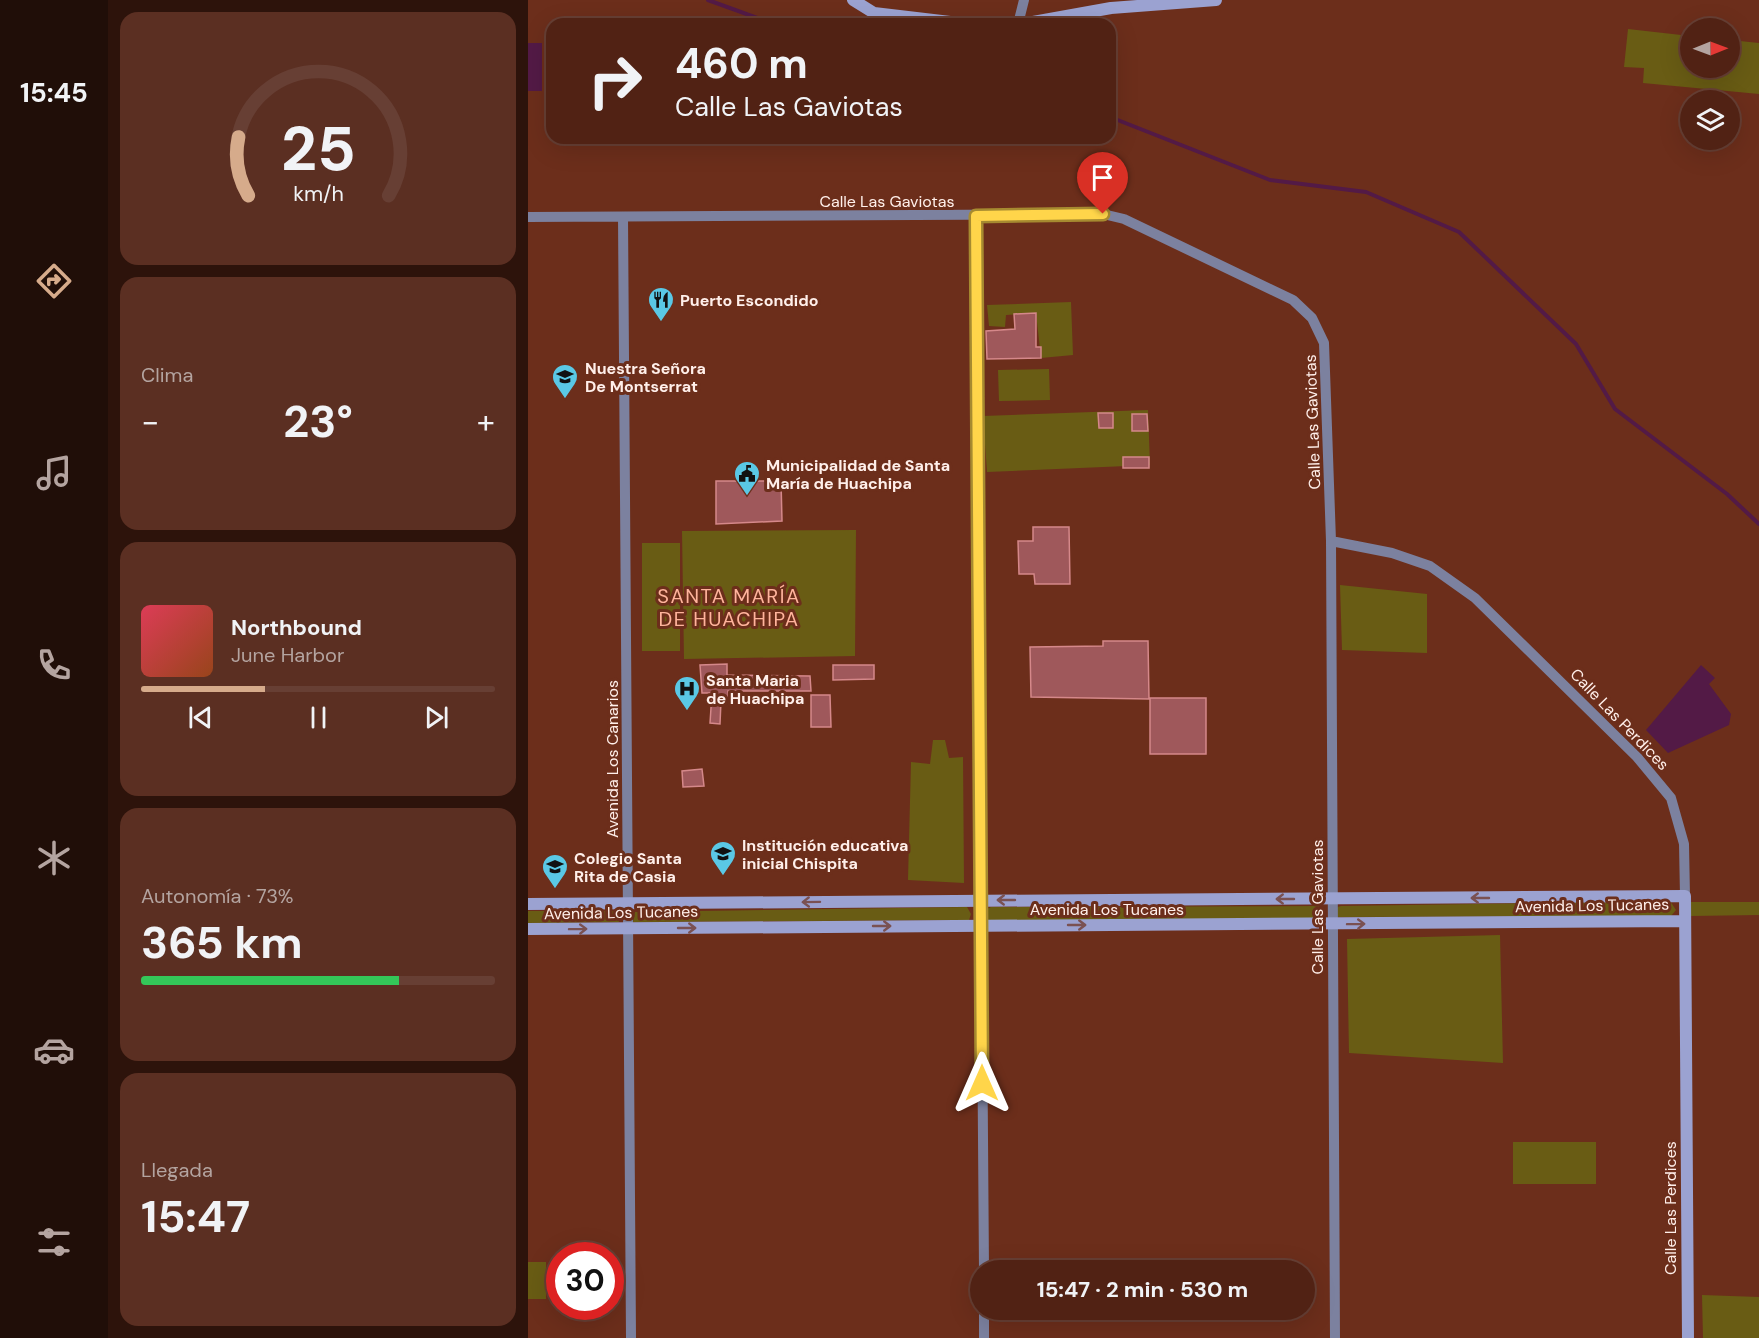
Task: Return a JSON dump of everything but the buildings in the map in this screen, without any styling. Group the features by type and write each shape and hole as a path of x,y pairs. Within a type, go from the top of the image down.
{"street":[{"path":"853,0 874,14 911,18"},
{"path":"1021,18 1024,0"},
{"path":"1054,18 1111,8 1216,0"},
{"name":"Calle Las Gaviotas","path":"528,217 1103,214 1125,219 1293,300 1312,318 1324,343 1331,541 1335,1338"},
{"path":"976,216 984,1260"},
{"name":"Avenida Los Canarios","path":"622,217 631,1338"},
{"name":"Calle Las Perdices","path":"1331,541 1392,553 1430,566 1475,598 1637,757 1671,798 1684,844 1688,1338"},
{"name":"Avenida Los Tucanes","path":"528,904 1685,896"},
{"name":"Avenida Los Tucanes","path":"528,929 1685,921"},
{"path":"984,1320 984,1338"}],"shaded area":[{"path":"1628,29 1680,35 1680,78 1740,78 1740,41 1759,43 1759,94 1740,92 1740,90 1643,83 1644,68 1624,67"},
{"path":"528,43 542,43 542,91 528,91"},
{"path":"1071,302 1073,355 1041,358 1036,313 1006,315 1005,327 989,326 987,305"},
{"path":"1049,369 1050,400 999,401 998,370"},
{"path":"1148,410 1150,465 987,472 983,416"},
{"path":"856,530 855,656 684,659 682,531"},
{"path":"642,543 680,543 680,651 642,651"},
{"path":"1340,585 1427,594 1427,653 1342,650"},
{"path":"1701,665 1715,678 1709,684 1731,714 1729,725 1668,753 1646,730"},
{"path":"933,740 945,740 949,758 963,757 964,883 908,880 911,762 930,764"},
{"path":"1670,901 1676,910 1671,916 1337,917 1337,907 1341,906"},
{"path":"1691,902 1759,902 1759,915 1691,916 1689,913"},
{"path":"1319,906 1323,915 1317,918 988,921 985,918 985,910 991,907"},
{"path":"967,907 971,914 969,920 633,922 635,912"},
{"path":"528,911 617,911 619,922 528,923"},
{"path":"1500,935 1503,1063 1349,1053 1347,939"},
{"path":"1513,1142 1596,1142 1596,1184 1513,1184"},
{"path":"528,1262 546,1262 546,1299 528,1299"},
{"path":"1702,1295 1759,1297 1759,1338 1703,1338"}],"waterway":[{"path":"708,0 758,18"},
{"path":"1116,119 1270,180 1366,192 1459,232 1576,344 1615,409 1727,494 1759,524"}],"place":[{"name":"Puerto Escondido","path":"661,323"},
{"name":"Nuestra Señora De Montserrat","path":"565,400"},
{"name":"Municipalidad de Santa María de Huachipa","path":"747,497"},
{"name":"Santa Maria de Huachipa","path":"687,712"},
{"name":"Institución educativa inicial Chispita","path":"723,877"},
{"name":"Colegio Santa Rita de Casia","path":"555,890"}],"district":[{"name":"SANTA MARÍA DE HUACHIPA","path":"729,608"}],"route":[{"path":"982,1083 976,216 1103,214"}]}
